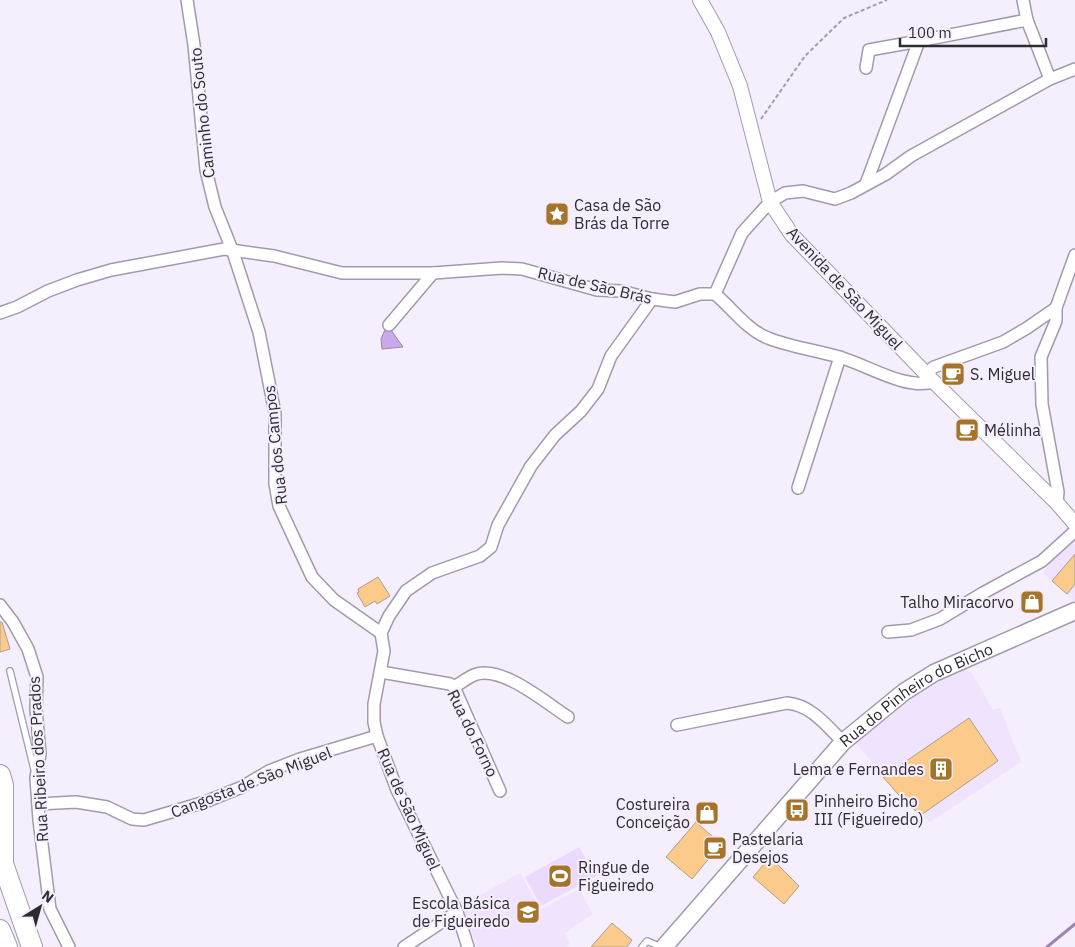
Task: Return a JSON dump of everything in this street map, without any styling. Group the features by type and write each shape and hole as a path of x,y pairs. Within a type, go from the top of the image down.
{"highway":[{"path":"0,775 3,785 2,860 32,947"},
{"path":"0,930 7,947"}],"main road":[{"name":"Rua do Pinheiro do Bicho","path":"662,947 842,742 904,692 934,672 1075,611"}],"street":[{"name":"Caminho do Souto","path":"187,0 194,44 206,170 215,207 234,252"},
{"name":"Avenida de São Miguel","path":"700,0 718,32 740,86 770,202 792,235 930,378 1057,502 1075,524"},
{"path":"1023,0 1027,20 1050,79"},
{"path":"866,68 869,50 1027,20"},
{"path":"866,184 919,41"},
{"path":"1056,308 1003,342 934,367 930,378 922,385 885,374 840,357 768,338 749,326 715,294 742,233 770,202 785,193 802,191 835,199 886,174 911,156 1050,79 1075,69"},
{"path":"0,313 17,307 61,285 111,270 208,252 224,250 234,252"},
{"name":"Rua de São Brás","path":"234,252 274,256 342,273 433,273 502,268 522,269 598,290 629,292 652,299 675,302 700,294 715,294"},
{"name":"Rua dos Campos","path":"234,252 259,332 275,413 275,484 278,506 312,577 334,600 381,632"},
{"path":"1057,502 1058,492 1042,404 1041,357 1056,321 1056,308 1075,255"},
{"path":"389,325 433,273"},
{"path":"381,632 389,616 406,592 432,573 480,556 491,548 498,525 531,466 555,435 581,411 598,389 611,356 652,299"},
{"path":"798,488 840,357"},
{"path":"888,632 911,630 940,619 982,592 1042,561 1075,531"},
{"name":"Rua Ribeiro dos Prados","path":"0,605 13,622 28,649 37,677 36,709 40,754 36,778 50,909 69,947"},
{"name":"Rua de São Miguel","path":"381,632 384,651 374,704 374,722 377,736 397,790 457,912 468,947"},
{"name":"Rua do Forno","path":"381,672 450,684 454,687 500,791"},
{"path":"454,687 476,674 499,676 518,682 568,717"},
{"path":"676,725 787,703 798,704 811,710 842,742"},
{"name":"Cangosta de São Miguel","path":"38,804 76,802 107,806 132,819 144,820 205,802 242,787 269,771 300,759 377,736"},
{"path":"404,947 457,912"}],"lane":[{"path":"10,671 36,778"},
{"path":"642,947 647,941 662,947"}],"path":[{"path":"753,131 805,56 844,18 887,0"}],"shaded area":[{"path":"385,330 391,330 403,347 382,349 381,339"},
{"path":"1070,537 1075,538 1075,601 1043,573"},
{"name":"Lema e Fernandes","path":"964,669 972,673 993,710 1000,708 1021,762 930,822 905,802 856,743 915,695"},
{"name":"Ringue de Figueiredo","path":"579,847 596,876 541,906 525,877"},
{"name":"Escola Básica de Figueiredo","path":"520,873 540,910 579,889 593,914 565,933 570,944 567,947 477,947 462,905"}],"building":[{"path":"1075,554 1075,584 1067,594 1052,581"},
{"path":"378,577 390,596 377,604 375,601 365,607 357,593 359,592 358,589"},
{"path":"0,622 2,622 10,649 0,652"},
{"name":"Lema e Fernandes","path":"969,718 998,761 921,815 905,802 883,777"},
{"path":"696,822 721,844 692,879 666,857"},
{"path":"770,857 799,886 784,904 753,877"},
{"path":"612,923 632,940 627,947 591,947"}],"waterway":[{"path":"1047,947 1075,924"}],"place":[{"name":"Casa de São Brás da Torre","path":"557,214"},
{"name":"S. Miguel","path":"953,374"},
{"name":"Mélinha","path":"967,430"},
{"name":"Talho Miracorvo","path":"1032,602"},
{"name":"Lema e Fernandes","path":"941,769"},
{"name":"Pinheiro Bicho III (Figueiredo)","path":"797,810"},
{"name":"Costureira Conceição","path":"707,813"},
{"name":"Pastelaria Desejos","path":"715,848"},
{"name":"Ringue de Figueiredo","path":"560,876"},
{"name":"Escola Básica de Figueiredo","path":"528,912"}]}
